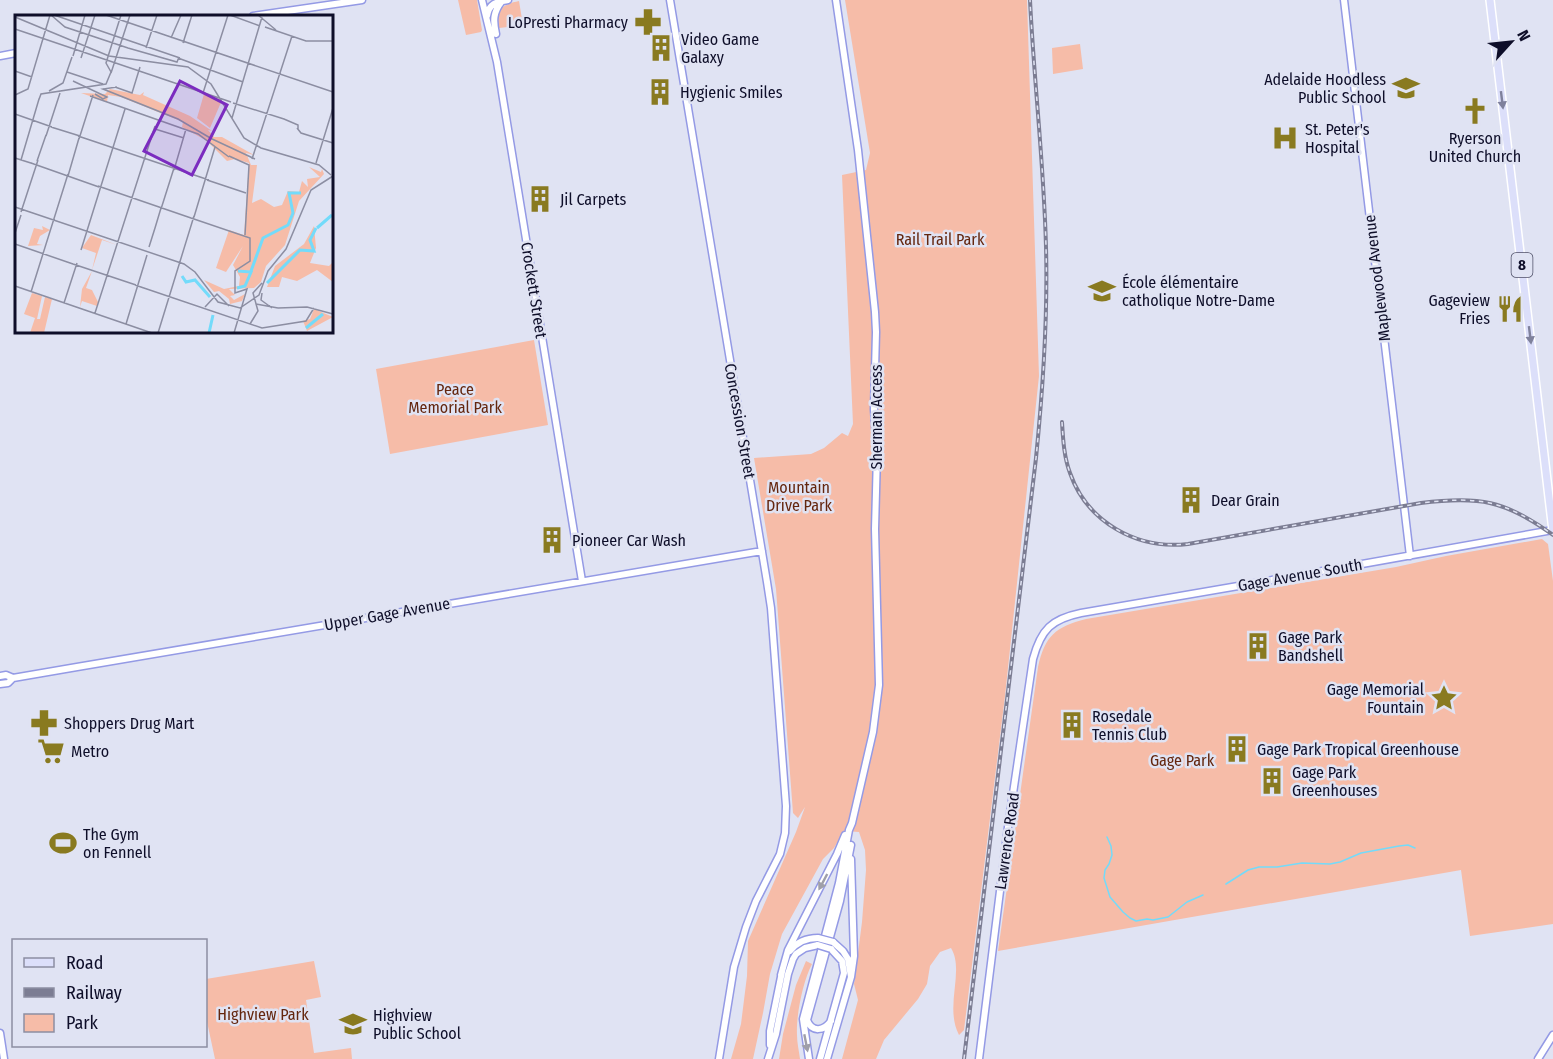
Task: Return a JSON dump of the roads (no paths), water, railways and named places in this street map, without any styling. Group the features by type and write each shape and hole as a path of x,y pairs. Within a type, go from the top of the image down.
{"main road":[{"path":"260,15 362,0"},
{"name":"Crockett Street","path":"482,0 487,24 493,34 582,581"},
{"path":"491,0 504,0"},
{"path":"487,24 489,7 504,0"},
{"path":"493,34 494,15 504,0"},
{"name":"Concession Street","path":"670,0 771,608 786,806 786,821 780,855 756,901 734,967 719,1059"},
{"name":"Sherman Access","path":"835,0 858,150 876,332 874,409 877,454 879,685 873,732 851,826"},
{"name":"Maplewood Avenue","path":"1344,0 1410,556"},
{"name":"8","path":"1490,0 1553,530"},
{"path":"0,56 15,53"},
{"name":"Gage Avenue South","path":"1049,627 1065,616 1553,530"},
{"name":"Upper Gage Avenue","path":"0,676 6,675 13,678 762,551"},
{"name":"Lawrence Road","path":"979,1059 1007,836 1033,659 1038,641 1049,627"},
{"name":"Upper Gage Avenue","path":"0,684 8,683 13,678"},
{"path":"827,1059 853,964 851,826"},
{"path":"768,1059 770,1031 788,950 851,826"},
{"path":"809,1059 802,1019 835,902 851,826"},
{"path":"831,1021 825,1028 817,1030 812,1028 807,1020 840,901 851,845"},
{"path":"781,975 788,955 793,948 806,940 832,945 843,951 848,959 850,977"},
{"path":"770,1048 776,1034 793,959 796,954 818,941"},
{"path":"820,1059 844,973 842,961 832,945"},
{"path":"0,1033 4,1059"},
{"path":"1538,1059 1553,1035"}],"waterway":[{"path":"1107,837 1112,855 1104,878 1110,897 1130,918 1136,921 1168,917 1187,902 1203,895"},
{"path":"1226,884 1248,870 1259,867 1302,863 1330,864 1361,853 1408,845 1415,848"}],"railway":[{"path":"964,1059 1036,458 1043,379 1046,327 1046,247 1030,0"},
{"path":"1062,422 1068,467 1088,506 1116,529 1150,542 1169,545 1188,544 1421,503 1459,500 1491,503 1505,508 1520,514 1553,535"}],"place":[{"name":"LoPresti Pharmacy","path":"648,22"},
{"name":"Video Game Galaxy","path":"661,48"},
{"name":"Adelaide Hoodless Public School","path":"1406,88"},
{"name":"Hygienic Smiles","path":"660,92"},
{"name":"Ryerson United Church","path":"1475,111"},
{"name":"St. Peter's Hospital","path":"1285,138"},
{"name":"Jil Carpets","path":"540,199"},
{"name":"École élémentaire catholique Notre-Dame","path":"1102,291"},
{"name":"Gageview Fries","path":"1510,309"},
{"name":"Dear Grain","path":"1191,500"},
{"name":"Pioneer Car Wash","path":"552,540"},
{"name":"Gage Park Bandshell","path":"1258,646"},
{"name":"Gage Memorial Fountain","path":"1444,698"},
{"name":"Shoppers Drug Mart","path":"44,723"},
{"name":"Rosedale Tennis Club","path":"1072,725"},
{"name":"Gage Park Tropical Greenhouse","path":"1237,749"},
{"name":"Metro","path":"51,751"},
{"name":"Gage Park Greenhouses","path":"1272,781"},
{"name":"The Gym on Fennell","path":"63,843"},
{"name":"Highview Public School","path":"353,1024"}],"park label":[{"name":"Rail Trail Park","path":"940,239"},
{"name":"Peace Memorial Park","path":"455,398"},
{"name":"Mountain Drive Park","path":"799,496"},
{"name":"Gage Park","path":"1182,760"},
{"name":"Highview Park","path":"263,1014"}]}
